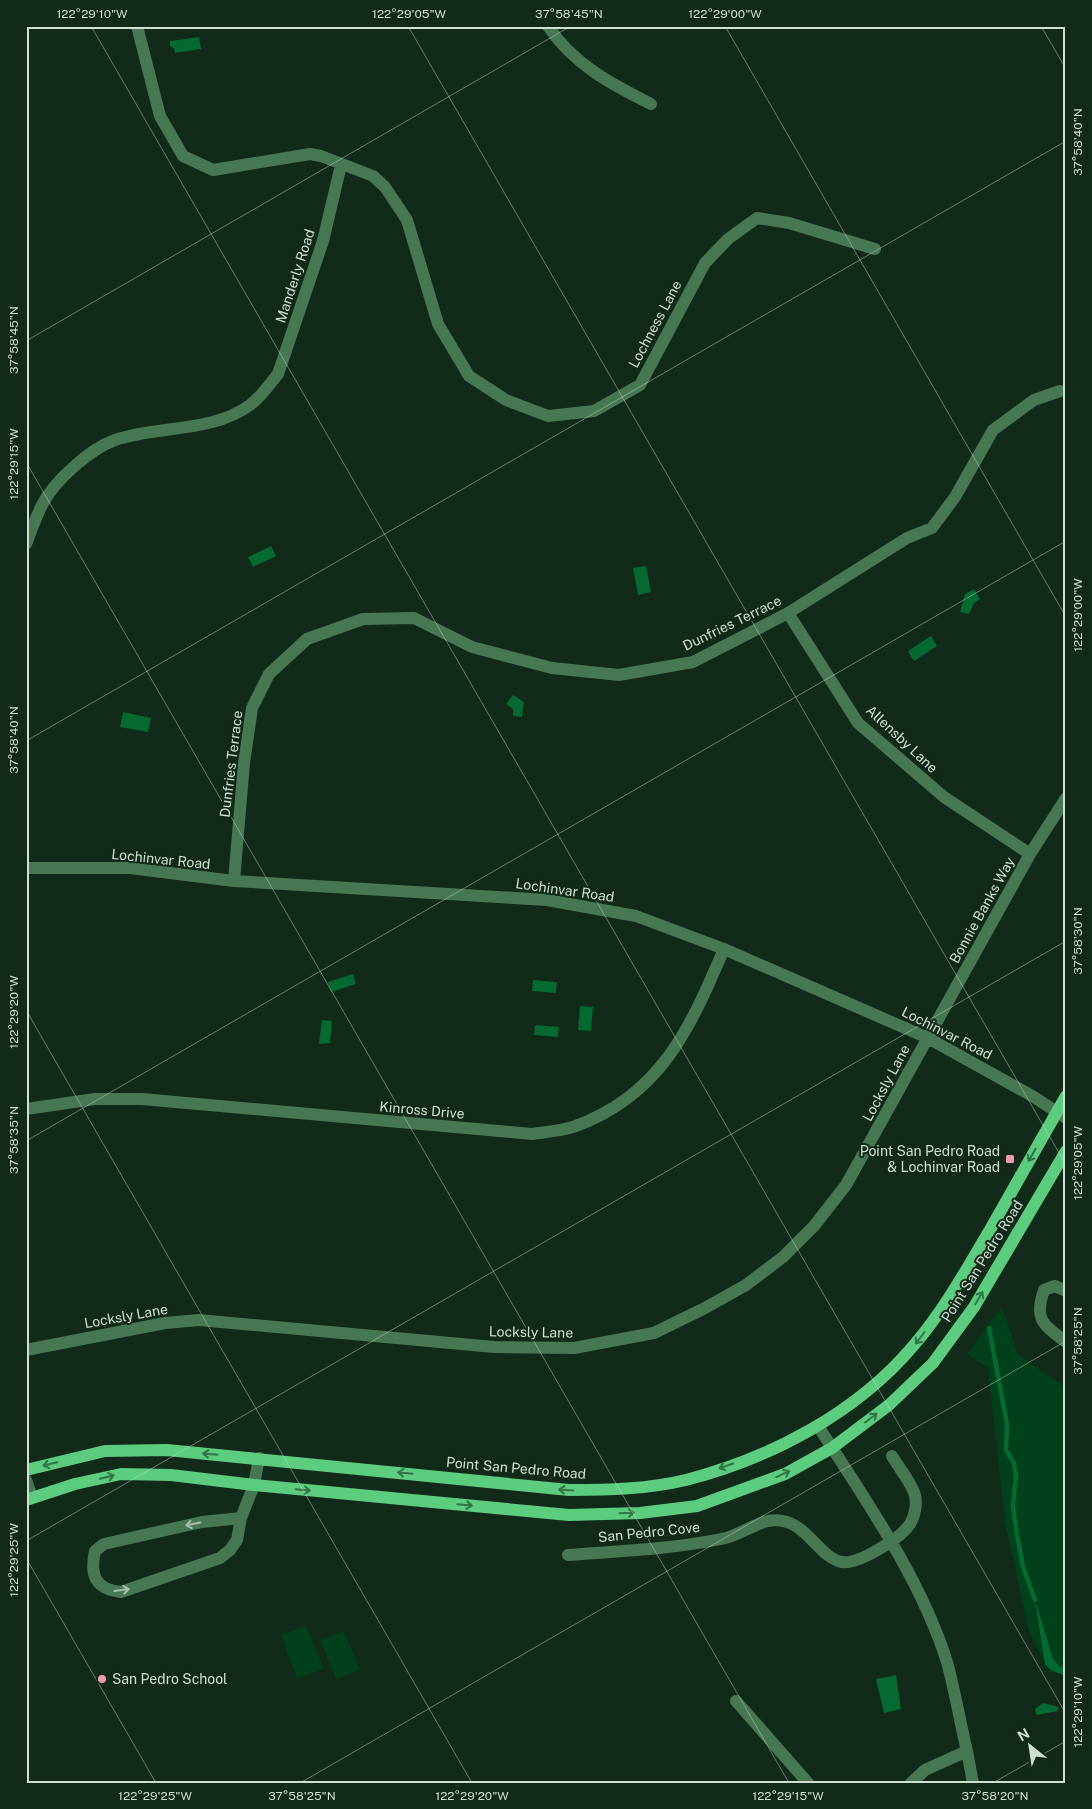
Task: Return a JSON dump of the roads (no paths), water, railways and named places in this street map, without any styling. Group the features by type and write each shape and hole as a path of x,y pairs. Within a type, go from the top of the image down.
{"main road":[{"name":"Point San Pedro Road","path":"26,1470 105,1451 167,1450 569,1490 623,1489 694,1477 765,1453 818,1426 871,1387 914,1346 953,1293 1061,1115 1066,1096"},
{"name":"Point San Pedro Road","path":"29,1498 122,1474 171,1475 254,1485 569,1515 640,1513 697,1506 785,1474 832,1448 889,1405 933,1363 974,1307 1066,1150"}],"street":[{"path":"137,26 160,116 183,156 213,170 310,154 341,165"},
{"path":"548,26 558,41 588,69 651,104"},
{"name":"Lochness Lane","path":"341,165 373,176 385,187 407,220 438,324 469,376 506,400 548,416 594,411 640,385 705,263 728,239 757,218 789,223 874,249"},
{"name":"Manderly Road","path":"26,544 42,503 64,478 96,449 135,434 201,424 230,417 250,405 266,390 278,374 317,260 341,165"},
{"name":"Dunfries Terrace","path":"234,881 244,763 252,708 269,674 307,639 363,619 414,618 472,647 552,668 619,675 693,662 788,613 907,538 932,528 955,497 993,430 1034,400 1060,391"},
{"name":"Allensby Lane","path":"788,613 858,723 944,797 1030,854"},
{"name":"Bonnie Banks Way","path":"928,1038 1030,854 1066,798"},
{"name":"Lochinvar Road","path":"26,868 130,868 234,881 547,900 636,916 724,949 928,1038 1034,1097 1061,1115"},
{"name":"Kinross Drive","path":"26,1109 95,1099 142,1099 532,1134 572,1127 632,1098 661,1066 677,1047 700,1004 724,949"},
{"name":"Locksly Lane","path":"26,1350 165,1323 199,1320 494,1347 574,1348 654,1333 746,1285 783,1257 814,1226 846,1186 928,1038"},
{"path":"1066,1291 1055,1286 1044,1290 1038,1308 1042,1322 1066,1342"},
{"path":"818,1426 891,1541 918,1594 946,1662 974,1783"},
{"path":"891,1541 909,1525 916,1511 915,1495 892,1456"},
{"path":"241,1518 202,1522 104,1544 95,1551 92,1569 95,1578 102,1586 111,1591 121,1592 220,1558 237,1540 241,1518 254,1485 259,1458"},
{"path":"26,1480 29,1498"},
{"name":"San Pedro Cove","path":"568,1555 678,1547 729,1537 769,1521 786,1522 803,1530 832,1558 843,1562 867,1555 891,1541"},
{"path":"736,1701 808,1783"},
{"path":"911,1783 925,1770 967,1751"}],"waterway":[{"path":"989,1328 1007,1424 1006,1450 1014,1463 1016,1476 1013,1506 1017,1534 1023,1567 1035,1600"}],"place":[{"name":"Point San Pedro Road & Lochinvar Road","path":"1010,1159"},
{"name":"San Pedro School","path":"102,1679"}]}
